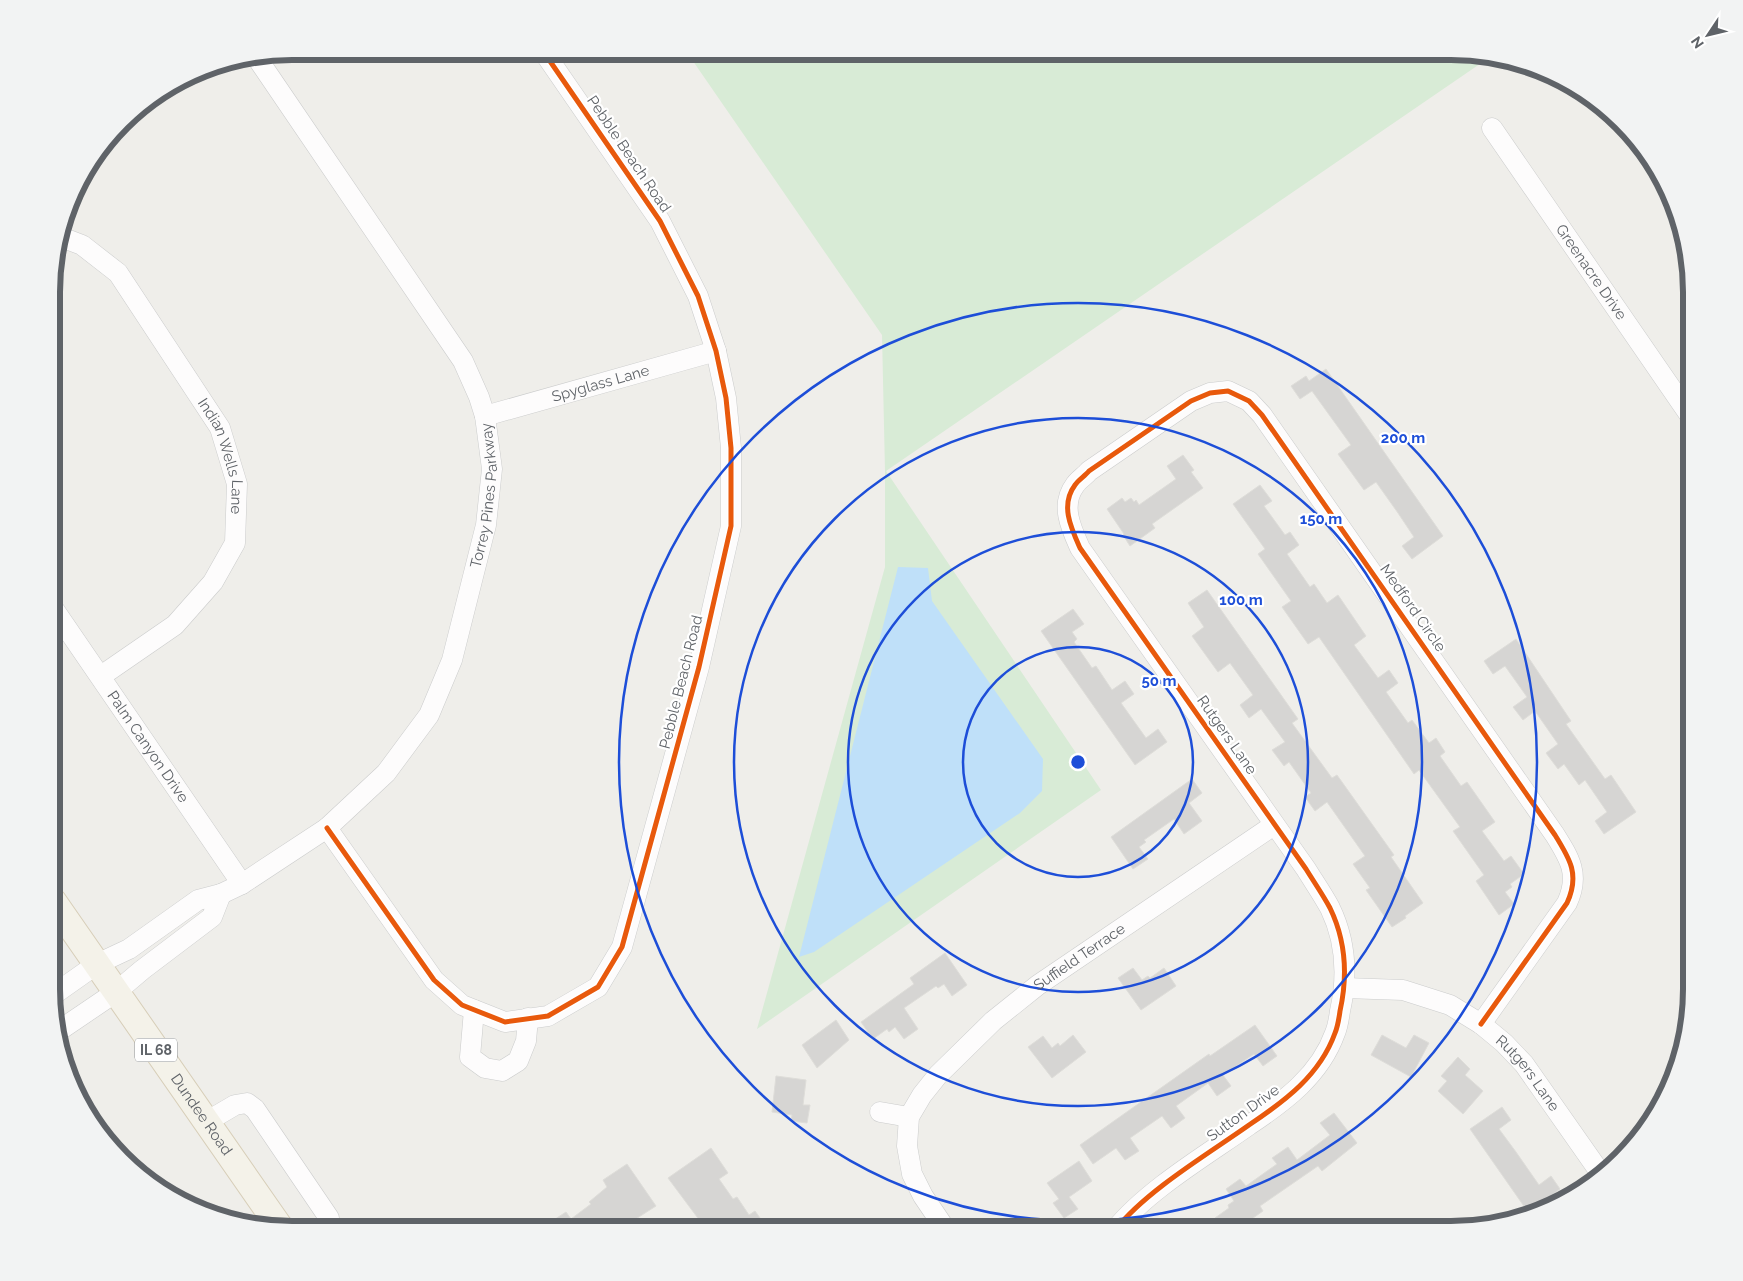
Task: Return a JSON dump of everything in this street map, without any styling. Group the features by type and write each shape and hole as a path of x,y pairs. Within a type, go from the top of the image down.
{"main road":[{"name":"Dundee Road","path":"60,911 275,1221"}],"street":[{"name":"Pebble Beach Road","path":"326,828 434,980 462,1005 474,1010 505,1022 548,1016 598,987 622,948 699,668 731,526 731,448 726,398 716,350 698,296 660,221 548,60"},
{"name":"Torrey Pines Parkway","path":"60,990 97,964 129,949 198,900 221,894 242,884 326,828 386,773 429,715 452,660 486,525 492,469 485,416 479,396 463,362 259,62"},
{"name":"Greenacre Drive","path":"1492,128 1683,405"},
{"name":"Indian Wells Lane","path":"66,239 82,244 118,273 220,428 237,484 235,543 213,582 175,626 101,676"},
{"name":"Spyglass Lane","path":"485,416 716,350"},
{"name":"Medford Circle","path":"1067,504 1074,485 1089,472 1191,401 1210,392 1228,391 1249,401 1262,415 1550,826 1568,857 1574,876 1573,890 1567,903 1481,1024"},
{"name":"Rutgers Lane","path":"1067,504 1069,525 1080,548 1306,869 1330,908 1344,948 1345,988 1403,990 1450,1005 1481,1024 1504,1043 1524,1064 1597,1169"},
{"name":"Palm Canyon Drive","path":"60,618 242,884"},
{"name":"Suffield Terrace","path":"940,1221 923,1196 912,1174 907,1146 909,1117 922,1095 938,1075 993,1020 1038,985 1274,825"},
{"path":"63,1028 116,992 212,917 221,894"},
{"name":"Sutton Drive","path":"1125,1221 1165,1184 1285,1101 1311,1075 1325,1055 1336,1032 1345,988"},
{"path":"474,1010 470,1057 485,1068 502,1071 518,1060 526,1041 528,1018"},
{"path":"206,1122 235,1105 247,1103 255,1109 329,1218 329,1221"},
{"path":"880,1112 909,1117"}],"green space":[{"path":"692,60 1466,60 1482,62 886,471 1101,790 757,1029 885,567 882,335"}],"water":[{"path":"898,567 928,568 932,601 1043,759 1042,791 1020,813 814,952 799,957"}],"building":[{"path":"1326,369 1443,536 1412,559 1402,546 1414,537 1398,513 1376,482 1364,490 1338,454 1351,445 1312,391 1300,399 1291,386 1306,376 1309,381"},
{"path":"1183,455 1194,470 1191,472 1203,488 1152,524 1155,528 1130,546 1107,509 1122,498 1125,502 1131,498 1134,502 1136,500 1139,505 1176,479 1167,466"},
{"path":"1260,485 1272,501 1264,506 1285,535 1290,532 1299,545 1287,554 1310,587 1314,584 1327,603 1338,595 1366,636 1354,645 1378,678 1389,670 1398,683 1386,692 1408,723 1412,720 1429,743 1436,738 1445,752 1440,756 1461,786 1467,782 1495,822 1482,831 1504,861 1511,856 1524,874 1510,884 1512,887 1505,892 1514,904 1499,915 1476,881 1484,875 1453,831 1460,827 1419,770 1414,774 1319,637 1308,644 1282,607 1291,601 1258,554 1265,549 1233,504"},
{"path":"1207,590 1298,719 1292,723 1332,778 1337,775 1394,855 1391,857 1423,903 1392,927 1366,890 1370,888 1353,864 1365,856 1327,802 1315,811 1305,797 1311,793 1289,762 1284,766 1272,750 1285,742 1261,709 1249,718 1240,705 1253,695 1230,663 1218,672 1192,636 1204,627 1188,603"},
{"path":"1073,609 1084,624 1072,632 1077,639 1074,642 1092,668 1096,666 1112,690 1125,681 1134,694 1121,703 1146,738 1158,729 1167,742 1135,765 1041,631"},
{"path":"1516,639 1571,721 1566,724 1605,779 1611,775 1636,812 1604,834 1595,821 1607,812 1585,780 1579,785 1564,764 1558,769 1546,753 1558,744 1535,711 1523,720 1513,707 1527,697 1505,666 1493,674 1484,661"},
{"path":"1192,779 1202,793 1189,803 1202,821 1184,834 1174,819 1144,840 1146,842 1139,847 1148,859 1133,869 1111,837"},
{"path":"945,953 967,985 952,996 944,984 938,988 936,986 904,1008 918,1029 904,1039 895,1027 889,1032 887,1029 873,1039 861,1022 914,984 910,978"},
{"path":"1133,968 1142,980 1148,976 1150,978 1164,968 1176,986 1141,1010 1118,978"},
{"path":"836,1020 849,1040 817,1068 802,1045"},
{"path":"1255,1025 1277,1056 1263,1066 1254,1054 1223,1075 1231,1086 1217,1096 1208,1083 1176,1106 1185,1118 1171,1128 1162,1116 1130,1138 1139,1151 1125,1160 1116,1148 1093,1164 1080,1145 1209,1054 1210,1056"},
{"path":"1073,1035 1086,1052 1052,1078 1028,1047 1043,1036 1052,1048 1058,1043 1060,1046"},
{"path":"1382,1035 1406,1048 1414,1035 1429,1043 1411,1077 1371,1055"},
{"path":"1458,1057 1470,1069 1465,1075 1483,1091 1463,1114 1438,1091 1447,1081 1441,1076"},
{"path":"776,1076 806,1080 803,1105 810,1105 807,1123 791,1121 792,1115 772,1112"},
{"path":"1502,1107 1511,1120 1499,1129 1539,1185 1551,1176 1560,1189 1541,1202 1526,1209 1470,1129"},
{"path":"1334,1113 1357,1143 1322,1171 1318,1166 1260,1206 1263,1211 1249,1221 1217,1221 1215,1218 1229,1208 1228,1205 1234,1201 1226,1189 1240,1179 1246,1186 1277,1164 1272,1158 1288,1147 1297,1160 1330,1135 1320,1123"},
{"path":"711,1148 728,1173 719,1179 733,1199 737,1197 749,1215 755,1211 762,1221 700,1221 668,1178"},
{"path":"1079,1161 1092,1181 1069,1197 1078,1209 1064,1218 1053,1203 1059,1199 1047,1183"},
{"path":"627,1164 656,1206 633,1221 552,1221 566,1212 571,1219 591,1204 589,1202 607,1187 603,1180"}],"cycle path":[{"path":"327,828 434,980 462,1005 505,1022 548,1016 598,987 622,947 699,667 731,526 731,448 726,398 716,351 698,296 660,221 549,60"},
{"path":"1123,1221 1161,1187 1276,1106 1300,1086 1320,1062 1328,1048 1336,1030 1343,998 1344,958 1339,933 1330,908 1306,869 1080,548 1068,516 1068,500 1078,481 1089,471 1191,401 1210,393 1228,391 1249,401 1262,415 1555,835 1569,860 1572,868 1573,884 1567,903 1481,1024"}]}
